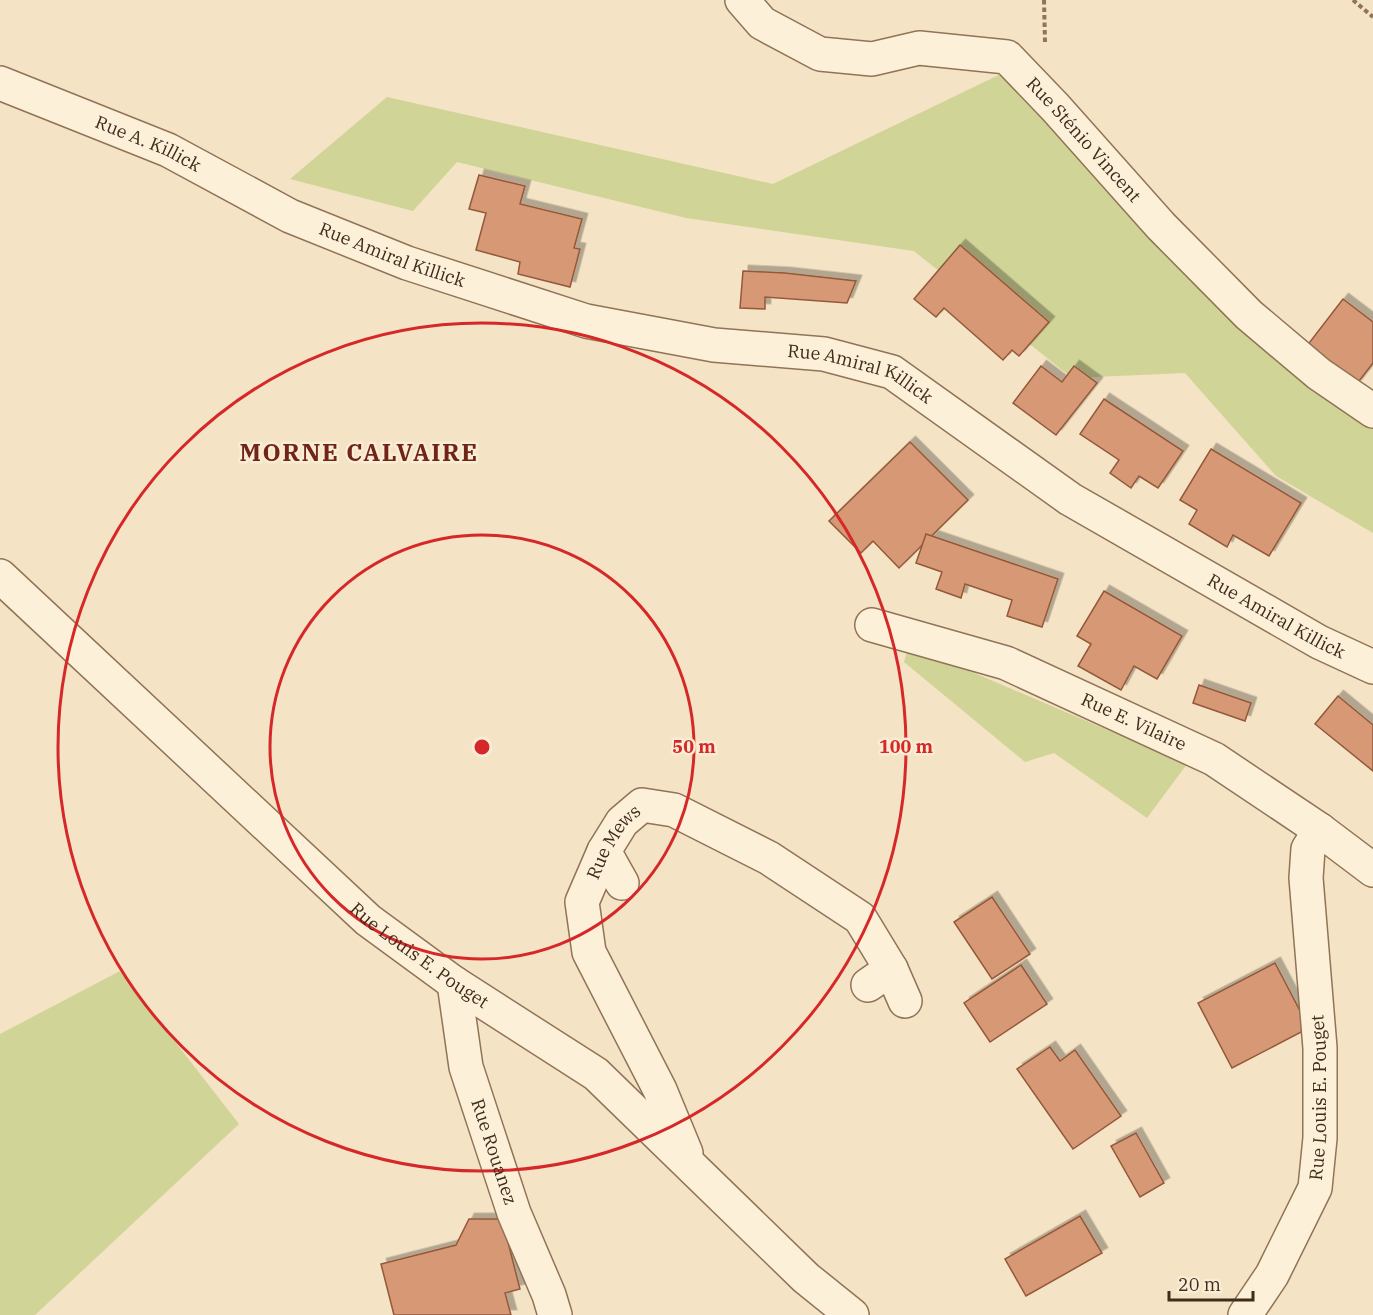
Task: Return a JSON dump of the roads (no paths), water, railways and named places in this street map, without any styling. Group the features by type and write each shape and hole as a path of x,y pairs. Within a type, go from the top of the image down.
{"street":[{"name":"Rue Sténio Vincent","path":"742,0 762,23 820,54 873,59 920,48 1007,57 1055,107 1161,226 1249,315 1319,374 1373,411"},
{"name":"Rue A. Killick","path":"0,83 168,150 290,216"},
{"name":"Rue Amiral Killick","path":"290,216 407,263 586,321 714,345 824,354 892,372 1070,499 1318,642 1373,667"},
{"name":"Rue Louis E. Pouget","path":"0,576 368,920 454,983 596,1074 806,1278 852,1315"},
{"name":"Rue E. Vilaire","path":"872,625 1006,663 1214,759 1320,830 1373,870"},
{"name":"Rue Mews","path":"691,1166 660,1090 590,952 582,902 604,851 622,822 642,805 674,810 769,858 860,918 880,977 905,1001"},
{"name":"Rue Louis E. Pouget","path":"1245,1315 1272,1275 1315,1188 1320,1138 1320,1048 1306,878 1308,849 1320,830"},
{"path":"604,851 622,883"},
{"name":"Rue Rouanez","path":"454,983 466,1067 514,1214 549,1295 555,1315"}],"district":[{"name":"MORNE CALVAIRE","path":"359,453"}]}
